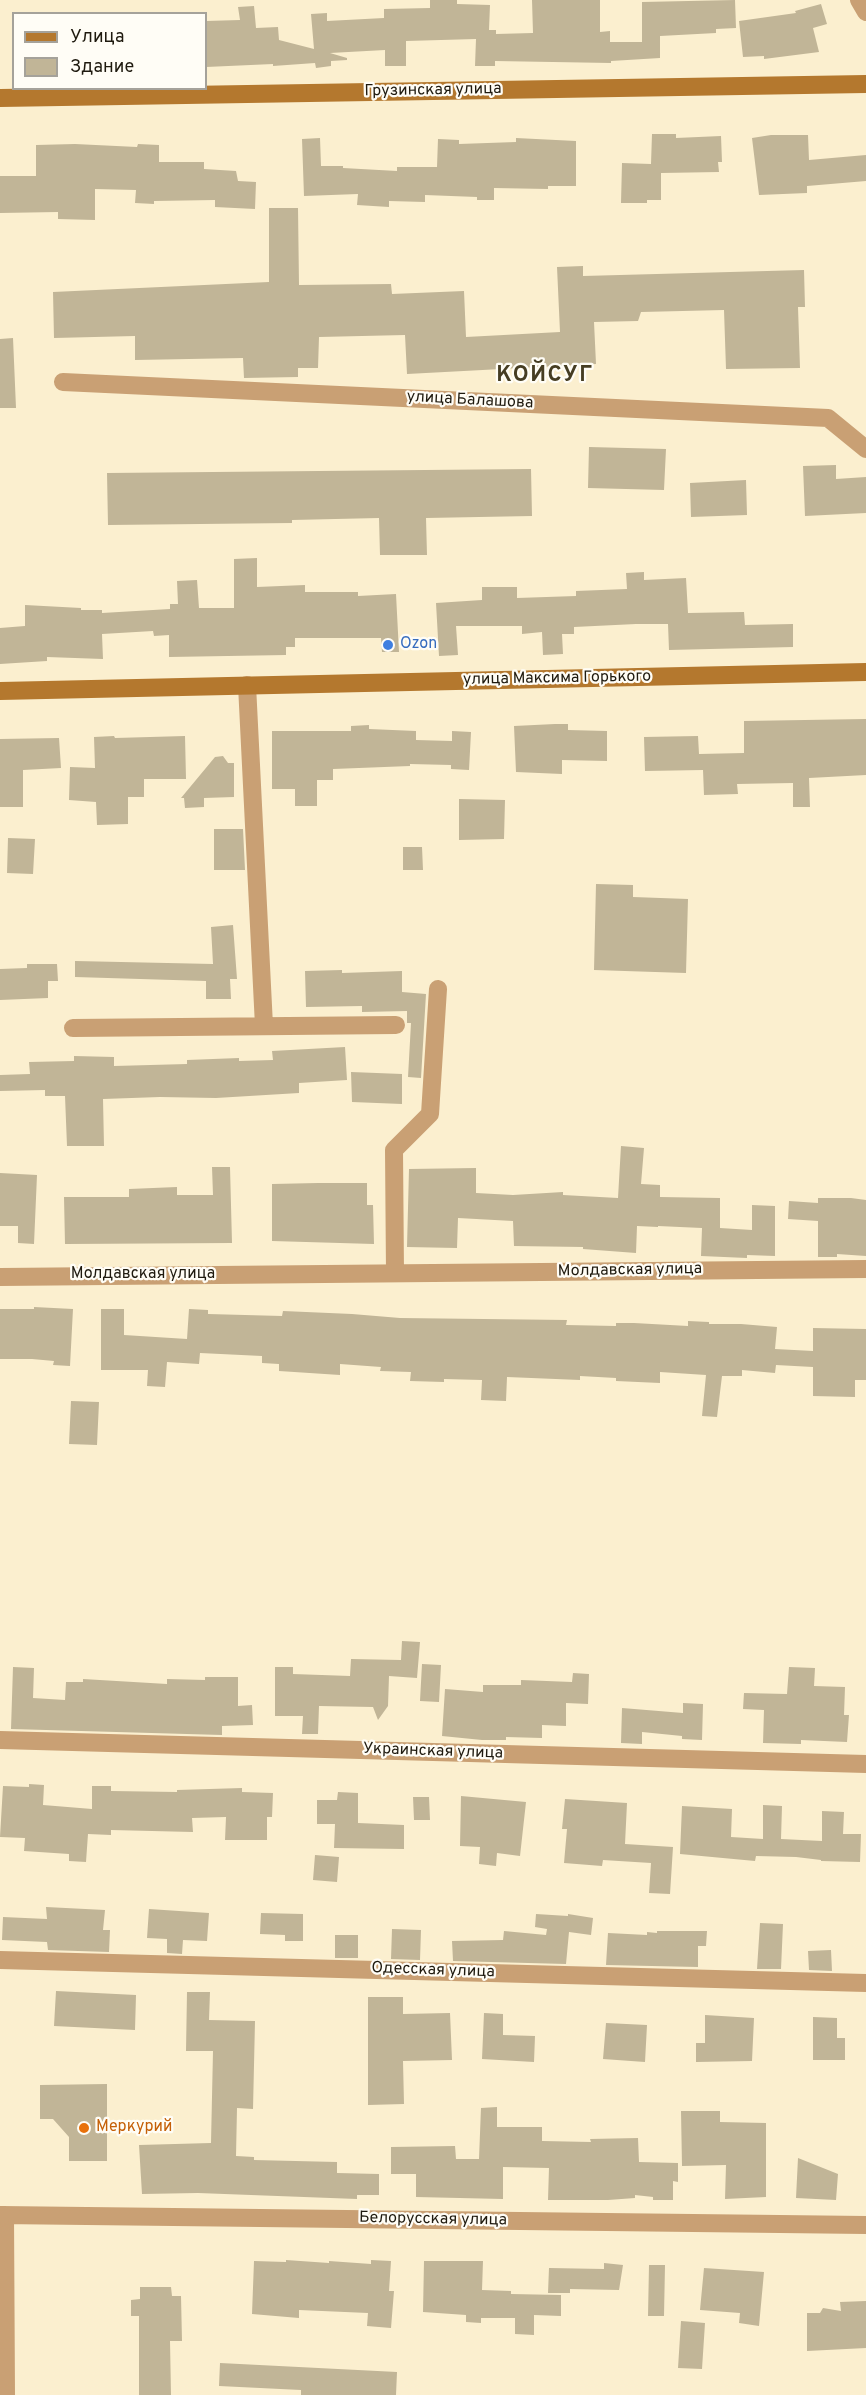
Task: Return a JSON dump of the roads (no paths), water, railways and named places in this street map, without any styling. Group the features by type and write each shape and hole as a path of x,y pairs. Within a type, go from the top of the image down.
{"main road":[{"name":"Грузинская улица","path":"0,98 866,84"},
{"name":"улица Максима Горького","path":"0,691 866,672"}],"street":[{"path":"859,0 866,12"},
{"name":"улица Балашова","path":"63,382 828,418 866,448"},
{"path":"247,685 264,1026"},
{"path":"395,1273 394,1150 430,1114 438,989"},
{"path":"73,1028 396,1025"},
{"name":"Молдавская улица","path":"0,1277 866,1269"},
{"name":"Украинская улица","path":"0,1740 866,1764"},
{"name":"Одесская улица","path":"0,1960 866,1983"},
{"path":"2,2215 6,2395"},
{"name":"Белорусская улица","path":"2,2215 866,2225"}],"place":[{"name":"Ozon","path":"388,645"},
{"name":"Меркурий","path":"84,2128"}],"district":[{"name":"КОЙСУГ","path":"545,377"}]}
